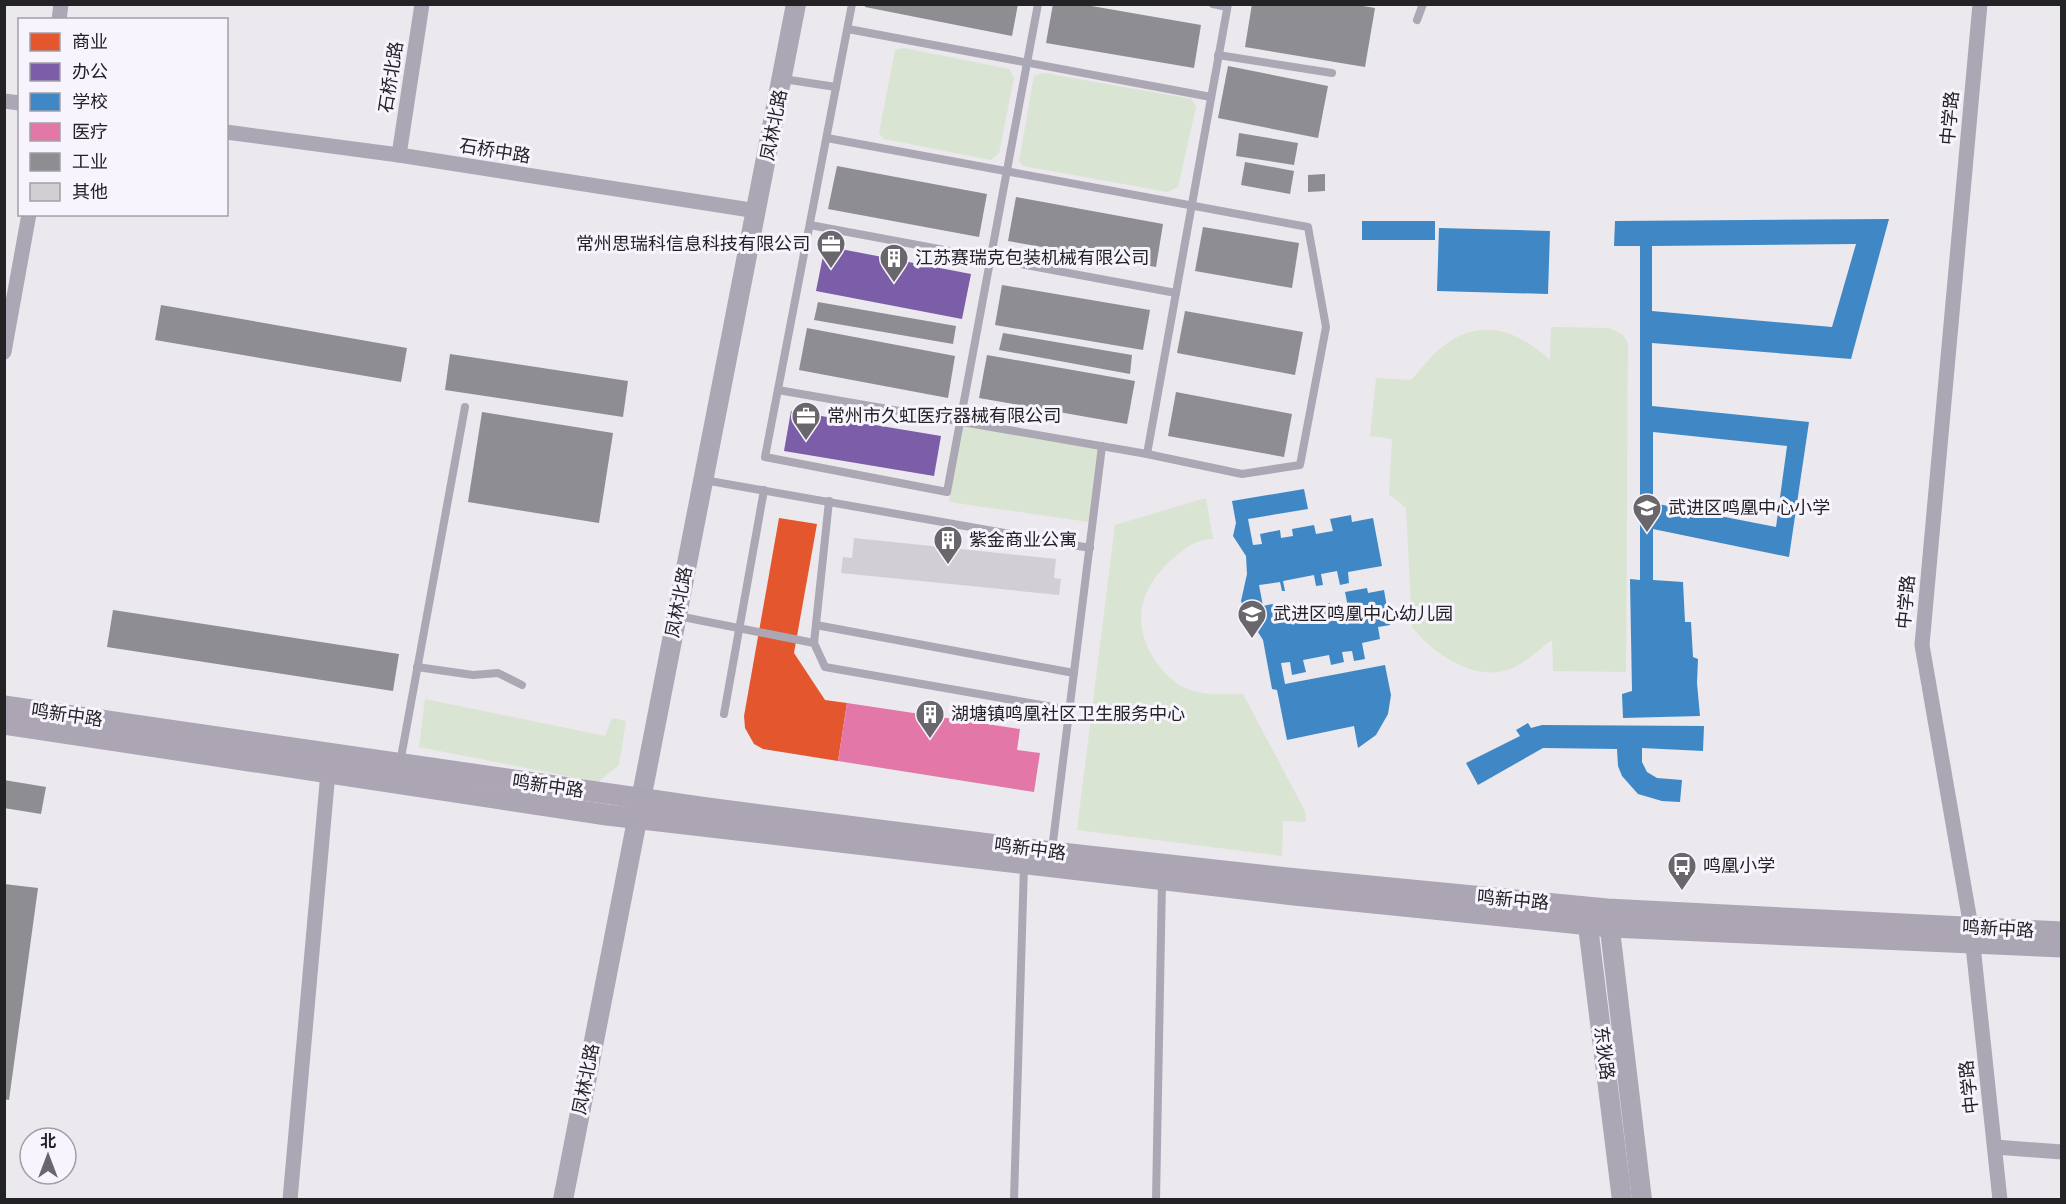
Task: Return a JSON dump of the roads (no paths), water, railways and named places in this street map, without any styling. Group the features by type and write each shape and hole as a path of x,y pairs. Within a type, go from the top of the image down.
{"main road":[{"name":"鸣新中路","path":"4,706 398,773 1024,863 1052,859 1162,880 1609,918 1972,935 2061,932"},
{"name":"鸣新中路","path":"4,724 328,772 398,773"},
{"name":"鸣新中路","path":"638,809 1052,859 1287,878 1586,916"},
{"name":"鸣新中路","path":"1972,935 2061,947"}],"street":[{"name":"石桥北路","path":"399,155 422,4"},
{"name":"凤林北路","path":"563,1200 796,4"},
{"name":"中学路","path":"1980,4 1922,645 1972,935 2000,1200"},
{"name":"石桥中路","path":"228,132 399,155 757,211"},
{"path":"4,352 29,216"},
{"path":"290,1200 328,772"},
{"name":"东狄路","path":"1586,916 1622,1200"},
{"name":"东狄路","path":"1609,918 1642,1200"},
{"path":"1995,1147 2061,1152"}],"lane":[{"path":"852,4 765,457 947,492 1038,4"},
{"path":"1147,454 1227,6 1213,4"},
{"path":"1417,20 1423,4"},
{"path":"848,29 1211,97"},
{"path":"1218,55 1332,73"},
{"path":"783,80 836,87"},
{"path":"778,390 1147,454 1242,474 1300,465 1326,327 1308,227 827,138"},
{"path":"810,225 1176,293"},
{"path":"398,773 465,407"},
{"path":"1052,859 1102,446"},
{"path":"704,480 1090,548"},
{"path":"724,714 764,490"},
{"path":"830,501 813,644 825,667 1070,710"},
{"path":"677,615 813,644"},
{"path":"816,625 1074,673"},
{"path":"417,667 473,675 498,673 522,685"},
{"path":"1014,1200 1024,863"},
{"path":"1156,1200 1162,880"}],"place":[{"name":"常州思瑞科信息科技有限公司","path":"831,270"},
{"name":"江苏赛瑞克包装机械有限公司","path":"894,284"},
{"name":"常州市久虹医疗器械有限公司","path":"806,442"},
{"name":"武进区鸣凰中心小学","path":"1647,534"},
{"name":"紫金商业公寓","path":"948,566"},
{"name":"武进区鸣凰中心幼儿园","path":"1252,640"},
{"name":"湖塘镇鸣凰社区卫生服务中心","path":"930,740"},
{"name":"鸣凰小学","path":"1682,892"}]}
